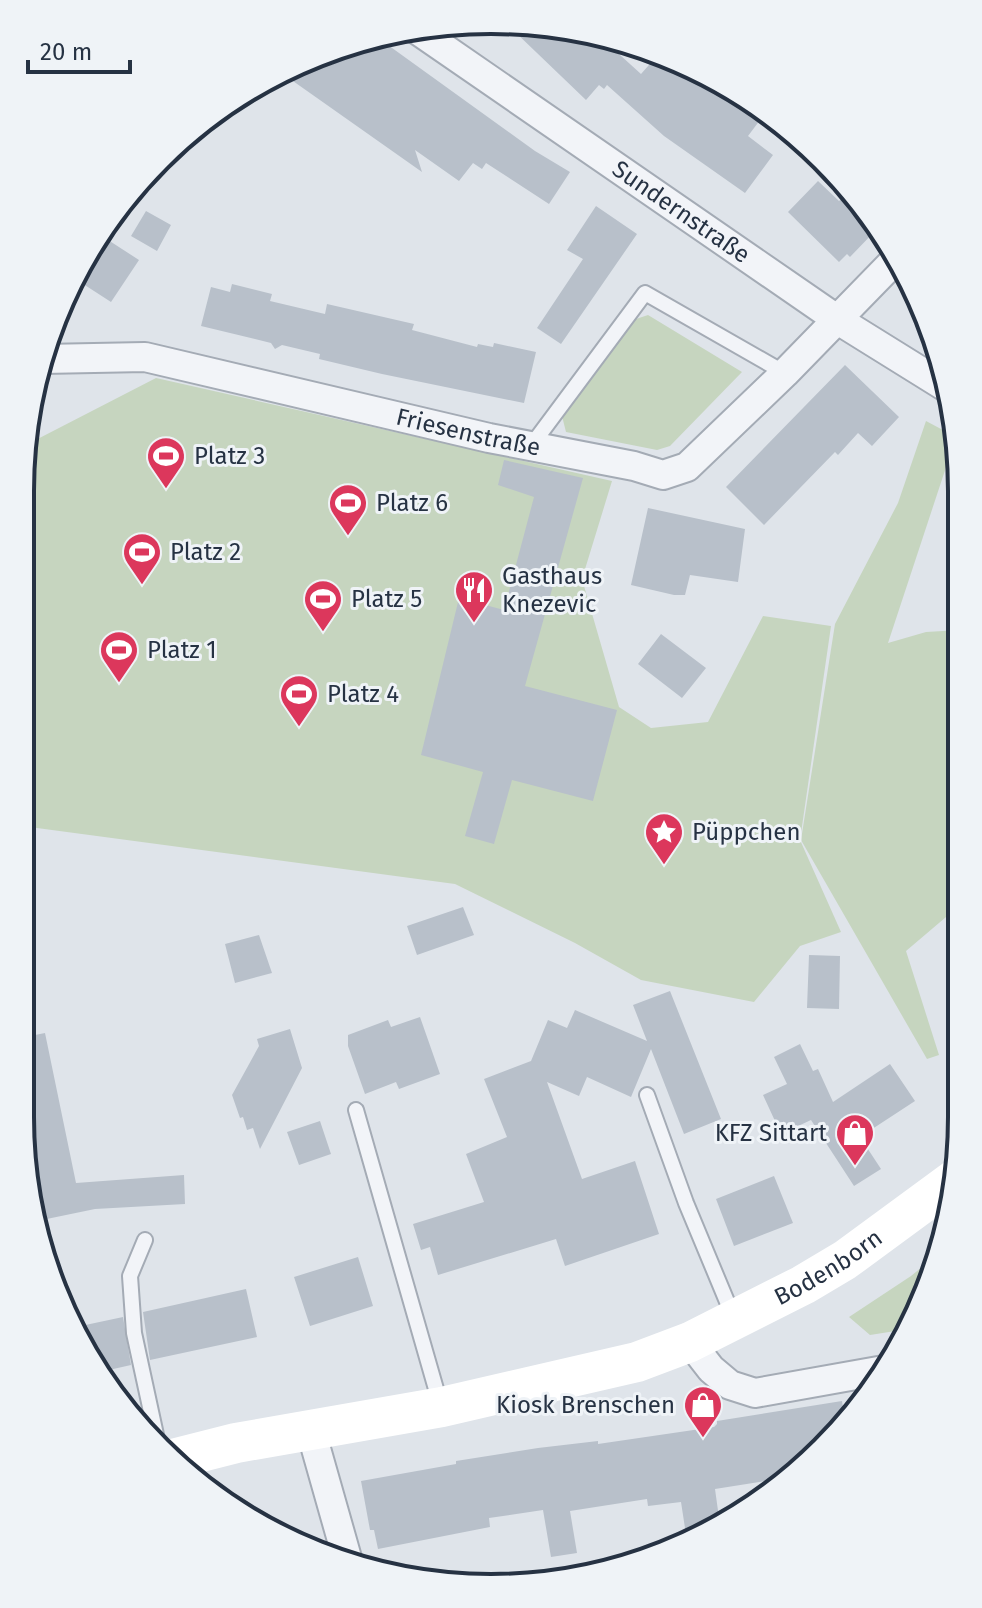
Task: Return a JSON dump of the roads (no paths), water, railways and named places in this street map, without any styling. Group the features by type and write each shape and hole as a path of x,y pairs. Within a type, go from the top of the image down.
{"main road":[{"name":"Bodenborn","path":"185,1456 236,1443 442,1407 637,1362 690,1342 845,1260 942,1189"}],"street":[{"name":"Sundernstraße","path":"429,38 838,320 934,379"},
{"name":"Friesenstraße","path":"54,359 145,357 663,475 687,467 889,266"},
{"path":"690,1342 711,1369 730,1385 755,1393 870,1373"},
{"path":"311,1431 345,1550"}],"lane":[{"path":"531,446 645,293 785,373"},
{"path":"647,1095 686,1203 734,1320"},
{"path":"356,1110 442,1407"},
{"path":"145,1240 130,1276 134,1333 154,1425"}],"place":[{"name":"Platz 3","path":"166,490"},
{"name":"Platz 6","path":"348,537"},
{"name":"Platz 2","path":"142,586"},
{"name":"Gasthaus Knezevic","path":"474,624"},
{"name":"Platz 5","path":"323,633"},
{"name":"Platz 1","path":"119,684"},
{"name":"Platz 4","path":"299,728"},
{"name":"Püppchen","path":"664,866"},
{"name":"KFZ Sittart","path":"855,1167"},
{"name":"Kiosk Brenschen","path":"703,1439"}]}
